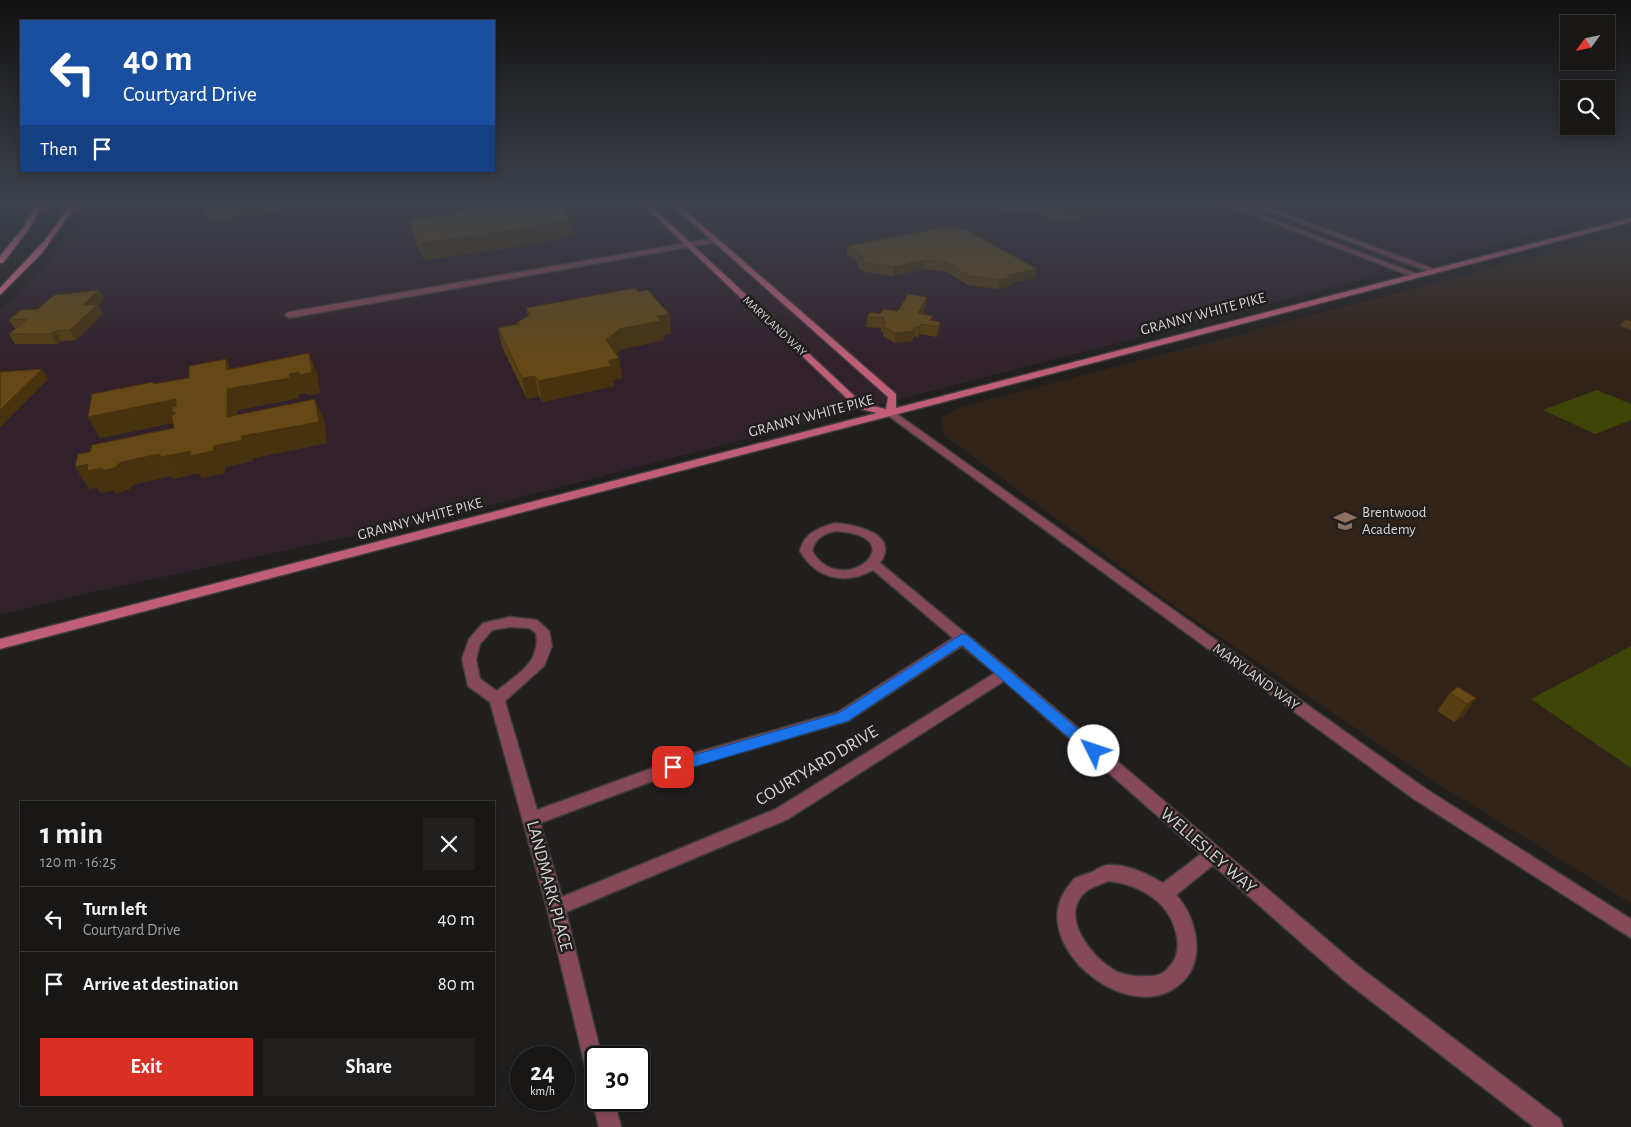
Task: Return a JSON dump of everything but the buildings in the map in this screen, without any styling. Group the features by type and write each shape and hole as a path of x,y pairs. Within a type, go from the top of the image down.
{"main road":[{"path":"0,293 35,258"},
{"name":"MARYLAND WAY","path":"701,258 860,406 890,412 893,396 736,258"},
{"name":"GRANNY WHITE PIKE","path":"0,644 1482,258"}],"street":[{"path":"289,316 623,258"},
{"path":"1369,258 1416,275"},
{"path":"1399,258 1433,270"},
{"name":"MARYLAND WAY","path":"890,412 1420,794 1631,929"},
{"path":"835,527 857,529 868,534 878,544 880,555 873,564 862,570 850,573 832,572 812,562 806,551 807,546 811,538 820,532 835,527"},
{"name":"WELLESLEY WAY","path":"873,564 1004,674 1351,973 1552,1127"},
{"path":"510,622 532,622 542,631 545,646 537,666 497,699 473,682 469,659 474,642 488,626 510,622"},
{"name":"COURTYARD DRIVE","path":"531,819 691,760 843,717 962,639"},
{"name":"COURTYARD DRIVE","path":"556,908 782,814 1004,674"},
{"name":"LANDMARK PLACE","path":"497,699 556,908 589,1046"},
{"path":"1163,894 1212,855"},
{"path":"1108,873 1128,875 1163,894 1176,908 1184,922 1188,942 1185,963 1174,977 1159,985 1138,987 1125,985 1096,970 1076,949 1066,922 1067,903 1071,893 1090,878 1108,873"},
{"path":"606,1111 610,1127"}],"shaded area":[{"path":"53,258 1447,258 464,512 93,592 0,615 0,310"},
{"name":"Brentwood Academy","path":"1533,258 1631,258 1631,903 1440,785 1174,606 944,435 941,418 961,407"}],"green space":[{"path":"1597,390 1631,404 1631,420 1595,434 1543,410"},
{"path":"1631,646 1631,768 1531,699"}],"place":[{"name":"Brentwood Academy","path":"1345,521"}],"route":[{"path":"673,767 691,760 843,717 962,639 1094,751"}]}
